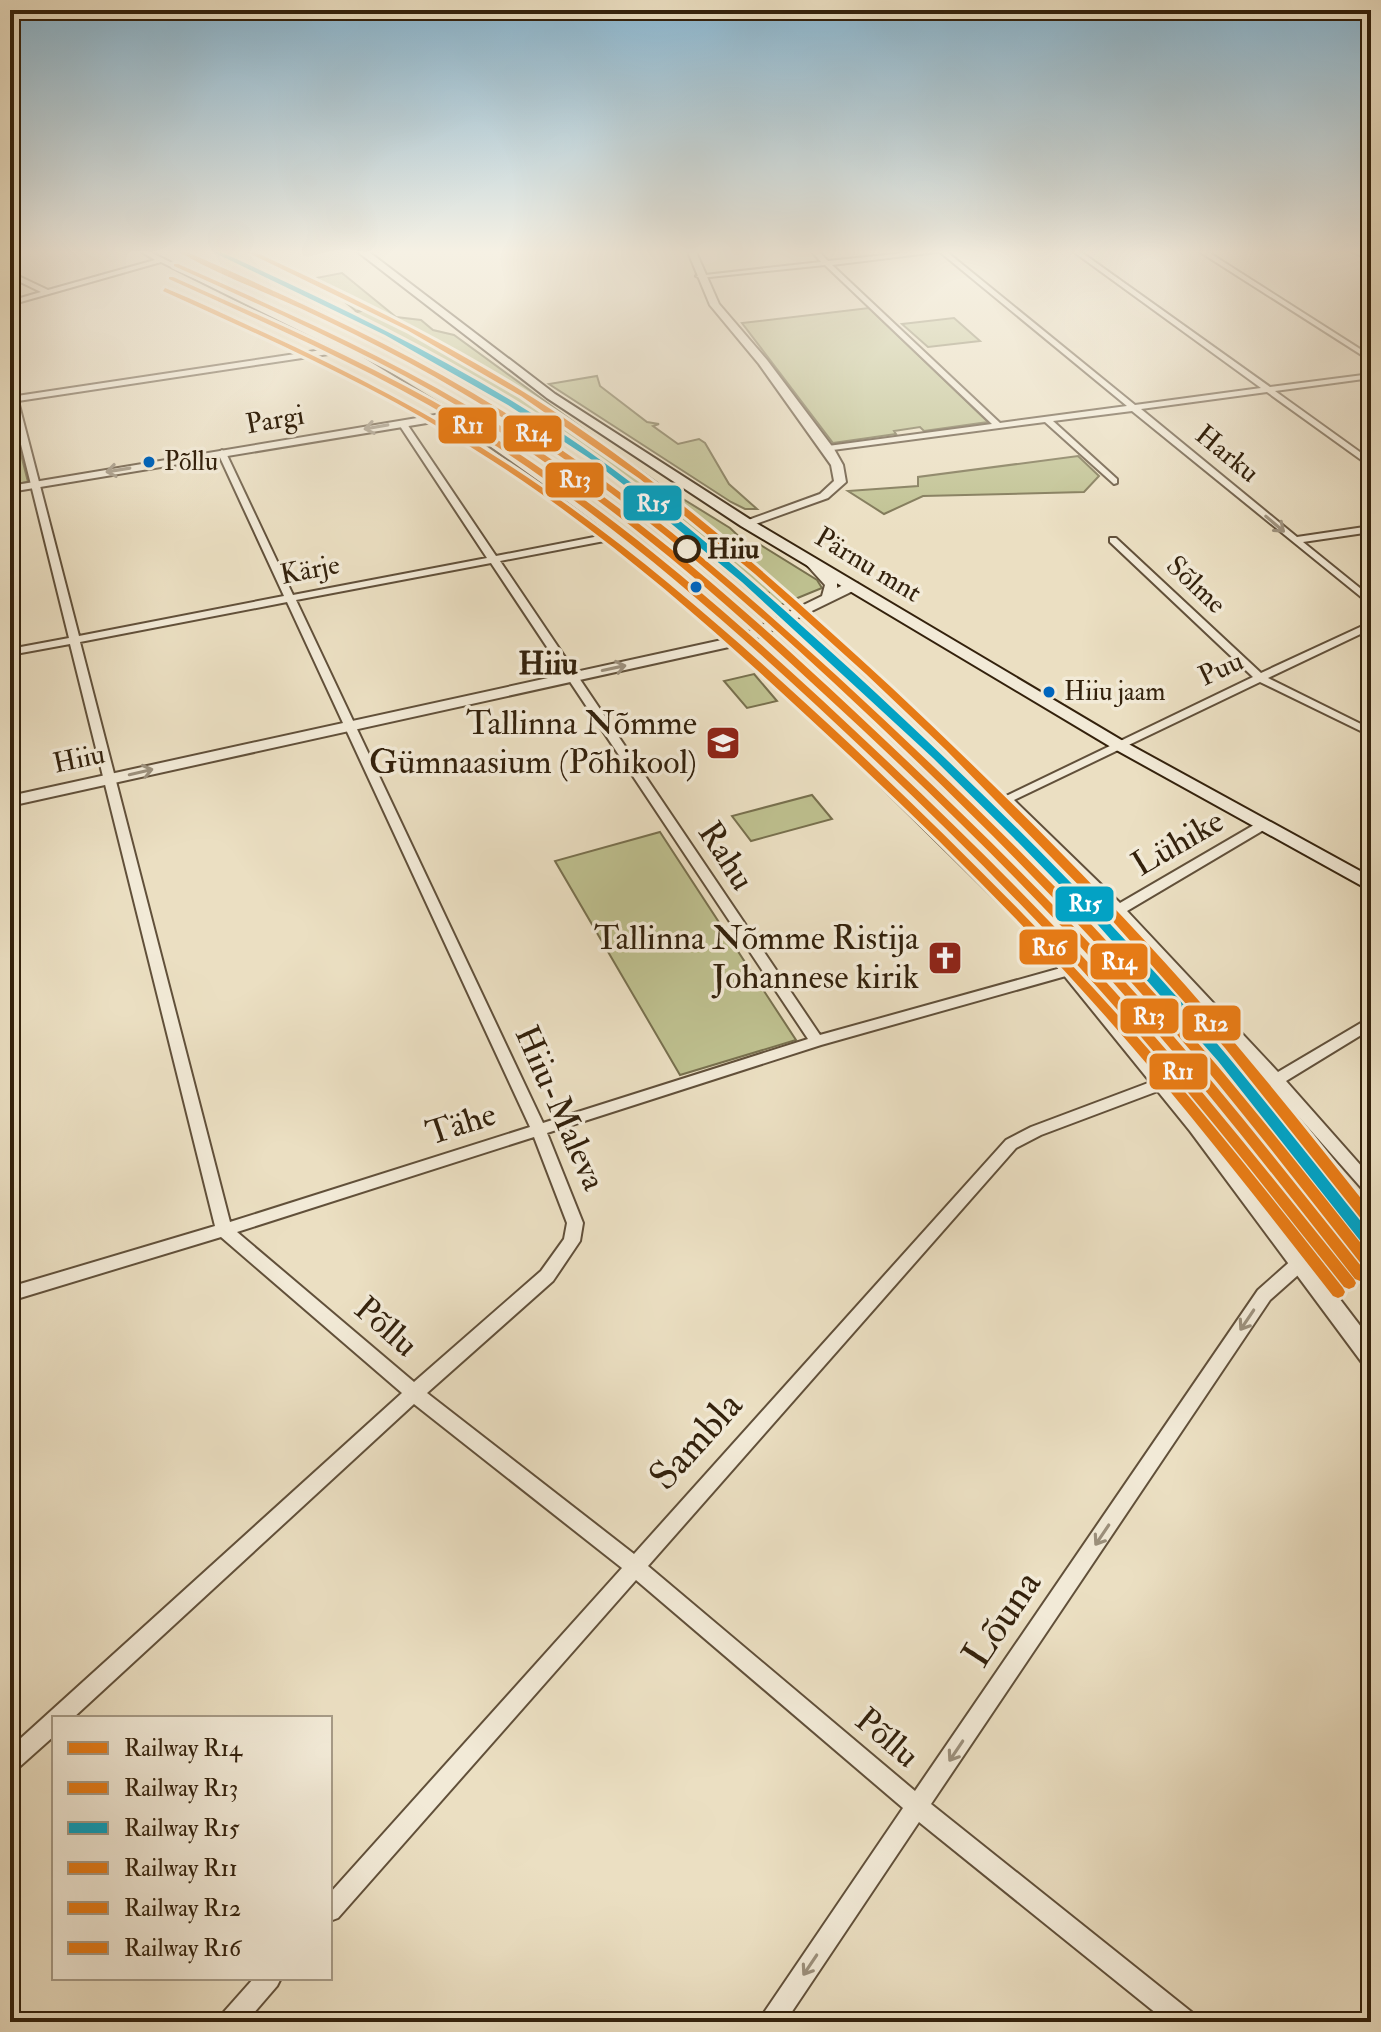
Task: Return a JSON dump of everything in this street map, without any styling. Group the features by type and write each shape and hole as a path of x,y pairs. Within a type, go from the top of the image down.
{"main road":[{"name":"Pärnu mnt","path":"488,347 551,396 746,523 1117,744 1371,885"}],"street":[{"path":"339,347 453,415 528,466 687,588 742,640 1034,927 1197,1126 1371,1357"},
{"path":"746,523 834,490 840,482 840,473 828,449 750,347"},
{"path":"915,347 998,426"},
{"name":"Harku","path":"1057,347 1371,602"},
{"path":"1209,347 1371,464"},
{"path":"1352,347 1371,359"},
{"path":"14,399 343,349"},
{"path":"828,449 1371,376"},
{"path":"10,384 224,1230"},
{"name":"Pargi","path":"10,489 453,415"},
{"path":"1047,420 1114,481"},
{"name":"Rahu","path":"402,423 817,1041"},
{"name":"Hiiu-Maleva","path":"60,1716 414,1393 547,1276 572,1241 575,1223 539,1131 222,453"},
{"path":"1295,540 1371,529"},
{"name":"Kärje","path":"10,652 620,535"},
{"name":"Sõlme","path":"1113,540 1260,678 1371,733"},
{"path":"810,561 832,585 828,597"},
{"name":"Hiiu","path":"10,801 742,640 852,586"},
{"name":"Puu","path":"1120,909 1006,799 1371,625"},
{"name":"Lühike","path":"1120,909 1263,825"},
{"path":"1120,909 1371,1188"},
{"name":"Tähe","path":"10,1294 224,1230 817,1041 1068,971"},
{"path":"1277,1080 1371,1022"},
{"name":"Sambla","path":"332,1908 1011,1144 1036,1131 1161,1084"},
{"name":"Põllu","path":"224,1230 414,1393 635,1567 918,1807 1186,2022"},
{"name":"Lõuna","path":"771,2022 1264,1295 1300,1263"},
{"name":"Hiiu-Maleva","path":"10,1762 52,1724"},
{"path":"230,2022 267,1980"}],"green space":[{"path":"414,347 470,347 662,486 730,528 747,544 759,544 817,580 822,588 778,606 769,593 752,585 623,482 623,477 497,393"},
{"path":"760,347 910,347 988,422 924,431 920,427 894,431 896,434 833,443"},
{"path":"597,376 600,386 647,422 659,424 653,426 678,444 699,439 705,443 729,484 757,509 745,509 731,502 549,384"},
{"path":"10,411 28,482 10,485"},
{"path":"1078,456 1099,476 1084,492 923,496 884,514 848,491 918,486 918,477"},
{"path":"754,674 777,701 747,708 724,681"},
{"path":"812,795 832,819 751,841 732,816"},
{"path":"660,832 796,1040 680,1075 555,861"}],"rail line":[{"name":"R16","path":"289,347 404,404 526,479 614,544 782,687 902,799 1056,955 1184,1099 1338,1292"},
{"name":"R11","path":"321,347 449,414 533,467 665,567 790,676 910,789 1066,945 1194,1090 1349,1283"},
{"name":"R13","path":"352,347 456,402 585,487 673,555 798,664 920,778 1076,935 1204,1080 1360,1275"},
{"name":"R14","path":"383,347 463,390 548,443 681,544 807,653 929,767 1085,925 1214,1071 1371,1266"},
{"name":"R15","path":"411,347 551,429 670,516 819,646 937,756 1017,834 1171,998 1371,1244"},
{"name":"R12","path":"441,347 561,419 682,508 758,572 950,748 1029,826 1181,988 1371,1221"}],"place":[{"name":"Põllu","path":"149,462"},
{"name":"Hiiu","path":"687,549"},
{"name":"Hiiu jaam","path":"1049,692"},
{"name":"Tallinna Nõmme Gümnaasium (Põhikool)","path":"723,743"},
{"name":"Tallinna Nõmme Ristija Johannese kirik","path":"945,958"}],"district":[{"name":"Hiiu","path":"548,664"}]}
